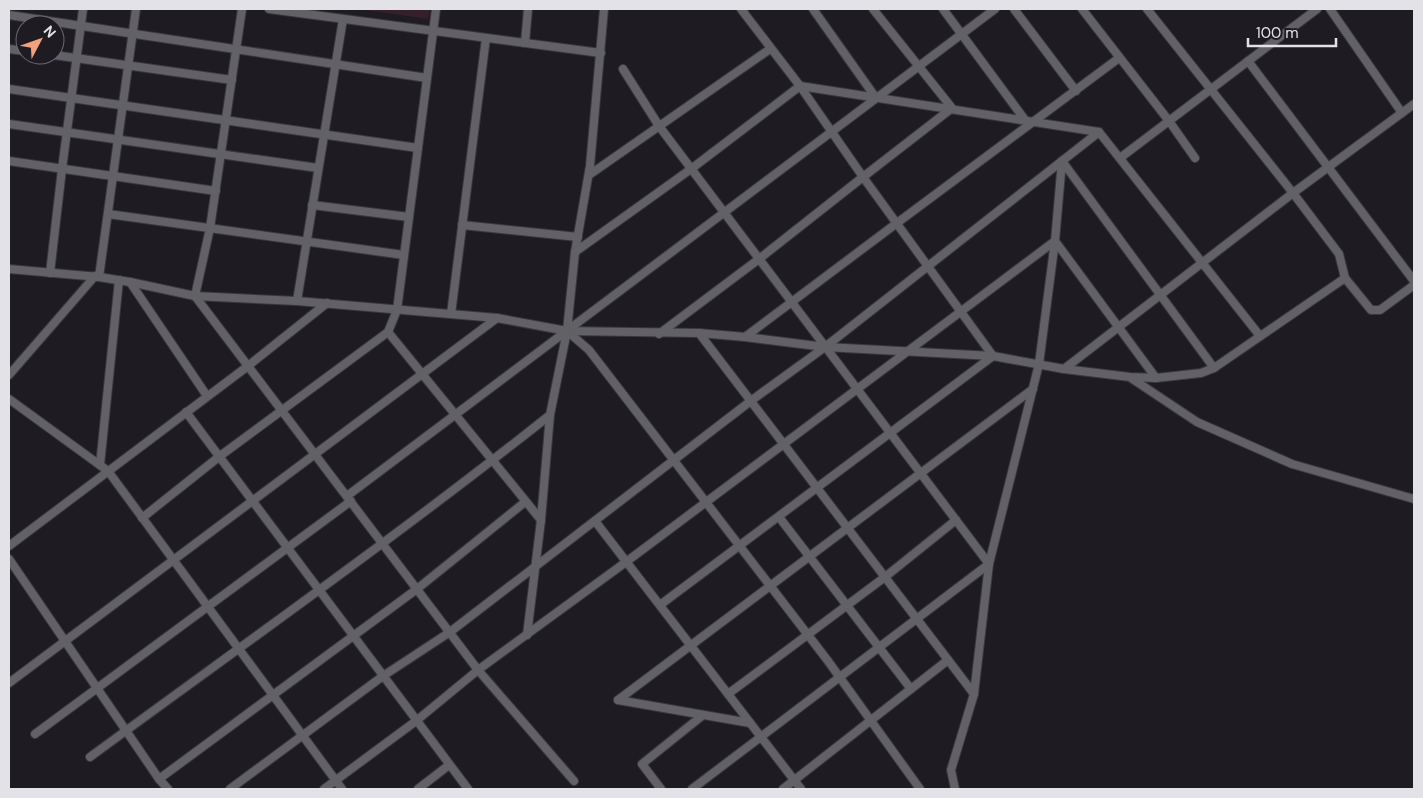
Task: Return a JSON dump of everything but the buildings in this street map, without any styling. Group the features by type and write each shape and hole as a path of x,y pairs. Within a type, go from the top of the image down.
{"street":[{"path":"50,272 83,9"},
{"path":"9,375 97,277 108,214 136,9"},
{"path":"242,9 210,228 195,296 478,670 574,781"},
{"path":"269,9 600,53"},
{"path":"142,518 220,456 388,332 397,310 436,9"},
{"path":"525,43 528,9"},
{"path":"527,634 541,520 550,415 567,330 575,252 588,175 604,9"},
{"path":"741,9 800,86 863,177 993,356"},
{"path":"813,9 876,98"},
{"path":"873,9 952,108"},
{"path":"943,9 1025,120"},
{"path":"35,734 288,548 455,415 995,9"},
{"path":"1014,9 1076,91"},
{"path":"1082,9 1169,120 1195,158"},
{"path":"1120,158 1318,9"},
{"path":"1330,9 1402,113"},
{"path":"1151,10 1210,90 1293,193 1338,254 1345,278 1371,310 1380,310 1414,285"},
{"path":"9,15 427,78"},
{"path":"296,300 343,19"},
{"path":"451,314 486,38"},
{"path":"588,175 770,49"},
{"path":"65,56 232,80"},
{"path":"745,337 1119,58"},
{"path":"1248,61 1414,281"},
{"path":"623,69 659,126 989,564"},
{"path":"575,252 691,169 800,86 1099,132 1260,336"},
{"path":"9,89 418,148"},
{"path":"1064,369 1293,193 1414,104"},
{"path":"659,334 759,259 952,108"},
{"path":"9,124 318,168"},
{"path":"230,789 383,676 450,632 752,400 825,347 1099,132"},
{"path":"955,789 952,770 974,694 989,564 1039,364 1055,241 1062,161"},
{"path":"1062,161 1214,368"},
{"path":"9,162 216,191"},
{"path":"312,204 409,217"},
{"path":"108,214 404,255"},
{"path":"462,225 578,237"},
{"path":"324,789 416,721 478,670 626,562 1055,241"},
{"path":"1055,241 1156,378"},
{"path":"9,269 119,280 195,296 296,300 497,318 567,330 659,334 699,333 825,347 993,356 1064,369 1130,377 1156,378 1201,373 1214,368 1345,278"},
{"path":"100,465 119,280"},
{"path":"130,282 207,396"},
{"path":"9,546 248,366 327,303"},
{"path":"9,683 497,318"},
{"path":"567,330 589,350 674,460 808,635 920,789"},
{"path":"388,332 541,520"},
{"path":"699,333 752,400 974,694"},
{"path":"660,605 993,356"},
{"path":"1130,377 1197,422 1292,464 1414,499"},
{"path":"750,723 618,700 1033,389"},
{"path":"9,399 108,470 342,789"},
{"path":"186,412 468,789"},
{"path":"90,757 319,590 550,415"},
{"path":"159,780 418,589 525,502"},
{"path":"778,516 911,689"},
{"path":"728,694 886,577 956,520"},
{"path":"595,521 801,789"},
{"path":"9,559 159,780 168,789"},
{"path":"692,789 989,564"},
{"path":"783,789 948,660"},
{"path":"661,789 642,764 703,715"},
{"path":"418,789 449,764"}],"shaded area":[{"path":"357,9 430,9 428,19"}]}
